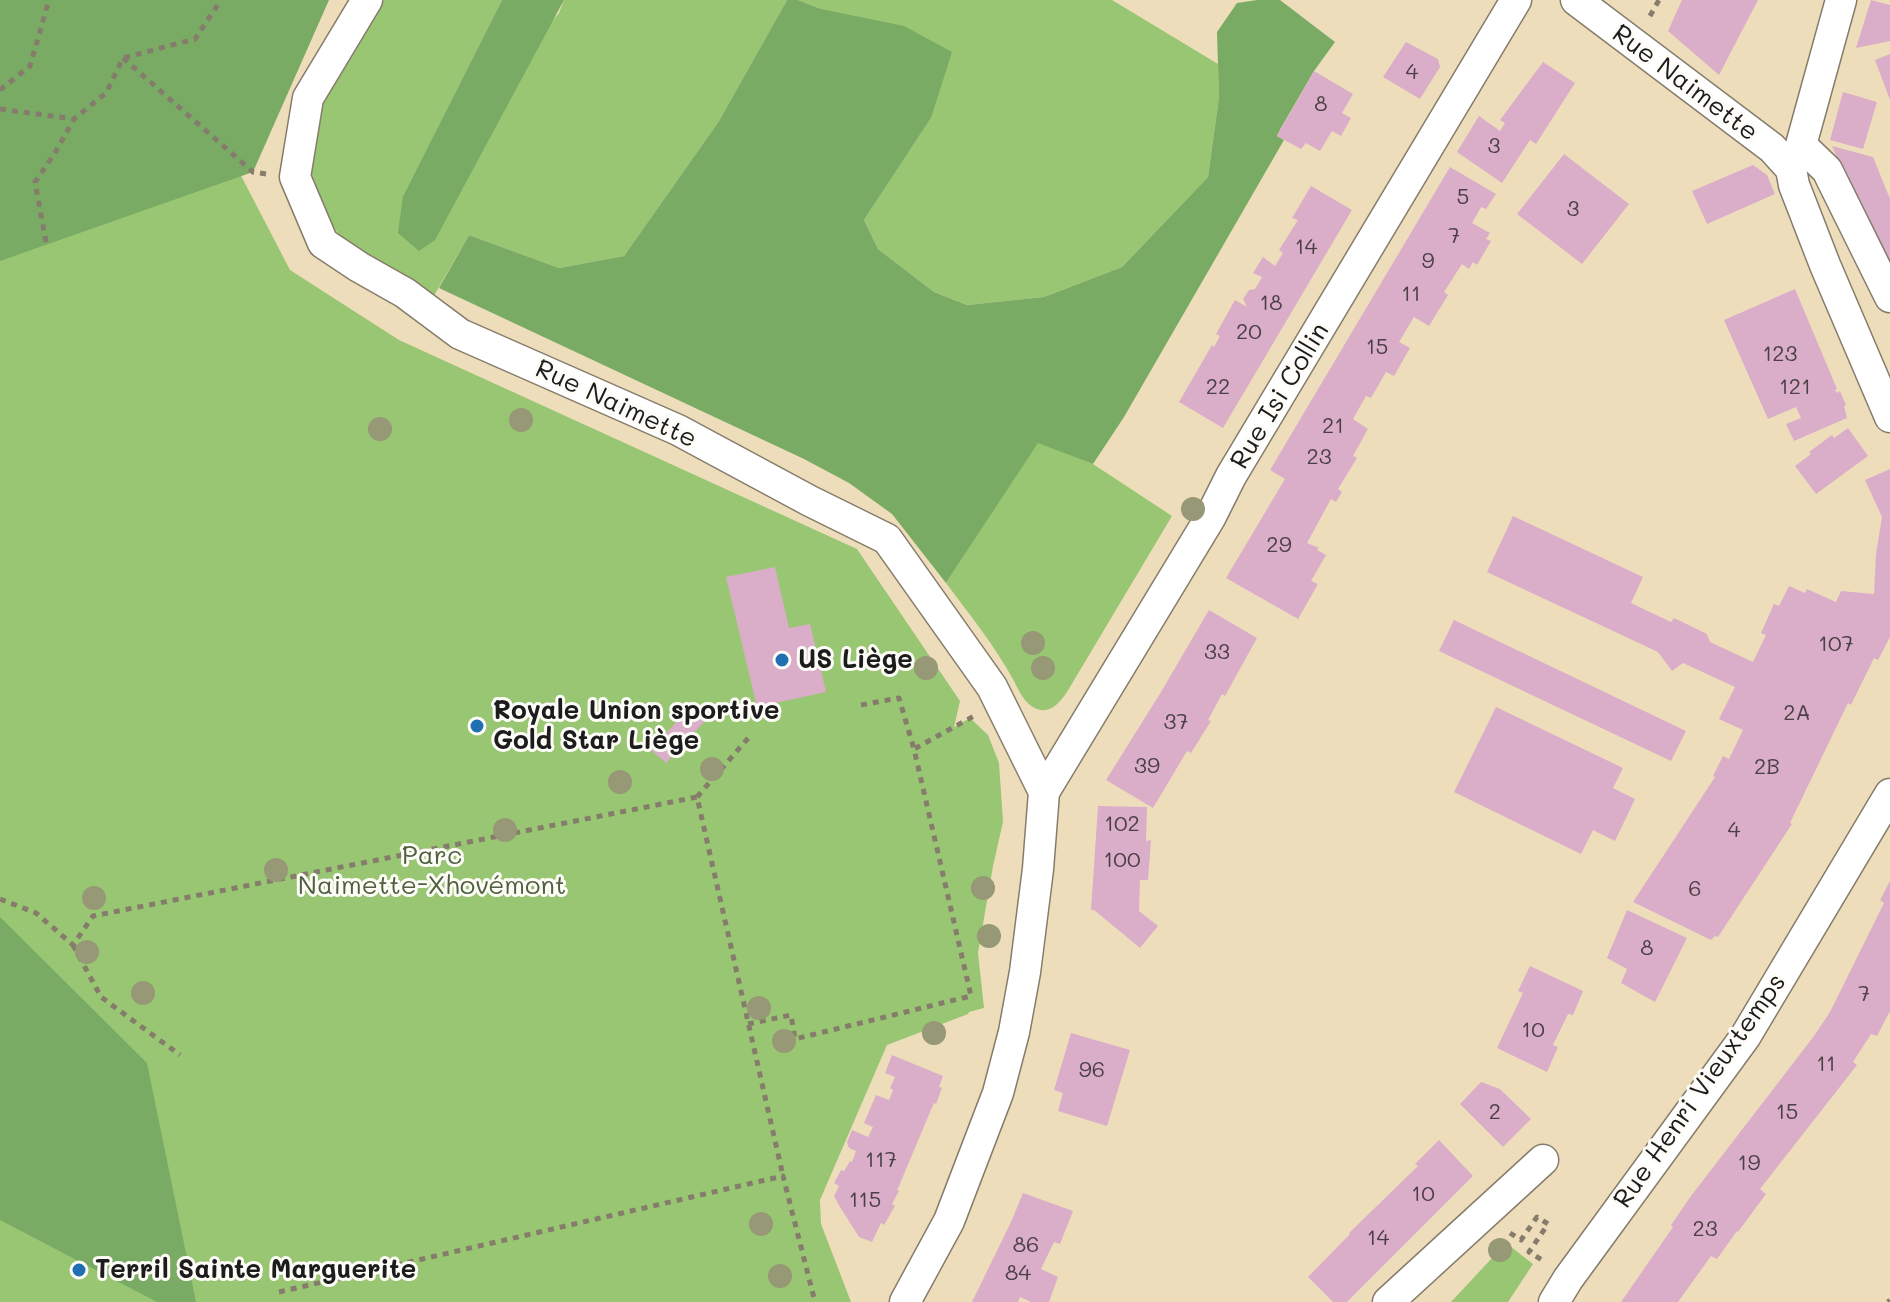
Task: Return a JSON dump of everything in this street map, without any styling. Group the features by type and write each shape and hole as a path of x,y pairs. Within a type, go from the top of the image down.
{"street":[{"path":"295,177 308,98 367,0"},
{"name":"Rue Isi Collin","path":"1044,792 1516,0"},
{"name":"Rue Naimette","path":"1576,0 1772,148 1827,170 1890,297"},
{"path":"1841,0 1796,157 1794,185 1890,417"},
{"name":"Rue Naimette","path":"295,177 323,243 405,293 460,334 678,430 887,539 992,687 1044,792"},
{"path":"905,1302 949,1221 998,1093 1025,972 1044,792"},
{"name":"Rue Henri Vieuxtemps","path":"1561,1290 1745,1037 1890,794"},
{"path":"1388,1302 1543,1160"}],"path":[{"path":"0,90 30,66 49,0"},
{"path":"46,242 35,182 74,119 106,93 123,58 195,39 221,0"},
{"path":"123,58 253,172 295,177"},
{"path":"0,109 74,119"},
{"path":"748,1024 791,1015 795,1039 971,996 914,749 899,698 861,705"},
{"path":"914,749 1001,705"},
{"path":"73,945 93,916 697,797 750,736"},
{"path":"697,797 783,1176 815,1302"},
{"path":"0,899 36,913 73,945 101,997 180,1055"},
{"path":"279,1292 783,1176"},
{"path":"1482,1216 1521,1240 1537,1217 1548,1224 1529,1252 1561,1290"}],"green space":[{"name":"Parc Naimette-Xhovémont","path":"0,0 210,116 290,270 399,340 857,549 960,701 954,727 970,718 988,735 999,763 1003,822 978,953 984,1008 887,1045 820,1200 821,1224 851,1302 0,1302"},
{"path":"0,0 329,0 253,172 0,261"},
{"path":"384,0 502,0 403,196 559,13 564,0 787,0 719,121 624,256 559,268 469,235 432,299 366,261 337,232 322,210 310,168 314,127 327,90"},
{"path":"502,0 564,0 435,240 419,251 398,233 403,196"},
{"path":"787,0 904,26 952,52 931,118 864,220 878,249 934,292 967,305 1044,297 1122,267 1208,177 1219,97 1217,32 1237,3 1280,0 1335,42 1281,128 1277,136 1284,140 1124,417 1093,464 1038,443 946,583 892,514 849,483 439,288 469,235 559,268 624,256 719,121"},
{"path":"798,0 1112,0 1218,64 1219,97 1208,177 1122,267 1044,297 967,305 934,292 878,249 864,220 931,118 821,9"},
{"path":"1038,442 1093,464 1172,516 1067,692 1047,710 1033,707 1023,697 1007,668 946,583"},
{"path":"0,917 147,1063 196,1302 157,1302 0,1220"},
{"path":"1506,1243 1533,1264 1508,1302 1451,1302"}],"building":[{"path":"1682,0 1758,0 1719,75 1668,31"},
{"path":"1871,0 1890,5 1890,41 1856,48"},
{"path":"1406,42 1438,59 1440,67 1420,99 1383,77"},
{"path":"1890,54 1890,100 1875,60"},
{"path":"1543,62 1575,83 1536,144 1530,140 1502,183 1457,152 1479,116 1500,131 1505,123 1500,120"},
{"path":"1314,71 1353,94 1342,113 1351,118 1341,136 1332,131 1320,151 1306,143 1301,149 1277,136"},
{"path":"1843,92 1877,102 1863,149 1830,140"},
{"path":"1832,146 1873,157 1890,199 1890,270 1871,237"},
{"path":"1564,154 1629,204 1582,264 1517,214"},
{"path":"1753,165 1767,175 1775,194 1707,224 1692,191"},
{"path":"1450,167 1496,194 1486,209 1481,207 1472,223 1490,233 1486,239 1491,241 1477,265 1473,262 1469,269 1462,264 1444,292 1448,295 1429,326 1414,317 1399,342 1410,348 1394,376 1386,372 1371,398 1366,396 1353,419 1368,429 1353,456 1357,458 1338,489 1342,492 1336,502 1331,499 1307,543 1326,555 1311,581 1318,584 1298,619 1226,578 1285,479 1270,470"},
{"path":"1311,186 1352,210 1223,428 1179,402 1212,345 1214,347 1220,336 1216,334 1235,300 1247,307 1243,299 1249,290 1255,289 1262,277 1253,273 1263,257 1275,266 1283,253 1279,250 1298,220 1292,218"},
{"path":"1795,289 1835,390 1837,393 1840,391 1846,405 1847,418 1794,441 1786,424 1801,418 1796,407 1768,419 1724,320"},
{"path":"1848,428 1868,456 1816,494 1795,466 1832,435 1834,438"},
{"path":"1890,469 1890,637 1878,660 1874,658 1851,705 1848,703 1792,824 1718,937 1711,940 1633,902 1715,777 1723,756 1729,759 1743,730 1719,719 1735,687 1683,663 1672,671 1658,652 1487,572 1513,516 1643,577 1631,603 1671,622 1674,618 1707,634 1710,642 1753,662 1766,635 1761,633 1774,604 1779,606 1789,586 1805,593 1807,589 1836,602 1841,591 1874,594 1882,517 1865,480"},
{"name":"US Liège","path":"775,567 789,628 810,624 826,692 757,707 726,577"},
{"path":"1209,610 1257,638 1225,696 1222,694 1208,720 1211,721 1191,753 1187,751 1153,808 1106,780"},
{"path":"1454,620 1686,731 1671,761 1439,651"},
{"path":"1496,707 1623,768 1613,788 1635,799 1615,841 1593,830 1581,854 1454,792"},
{"path":"689,708 704,722 666,763 651,750"},
{"path":"1098,806 1147,807 1146,841 1151,840 1148,880 1140,880 1139,911 1158,926 1140,948 1091,910"},
{"path":"1890,881 1890,1011 1877,1036 1871,1034 1853,1062 1857,1065 1760,1189 1766,1194 1738,1232 1717,1259 1711,1256 1678,1302 1621,1302 1691,1196 1830,1012 1884,903 1880,900"},
{"path":"1627,910 1687,938 1655,1002 1621,983 1627,969 1607,958"},
{"path":"1530,966 1583,991 1573,1015 1568,1014 1553,1045 1558,1047 1547,1072 1497,1048 1523,993 1518,991"},
{"path":"1071,1033 1130,1050 1107,1126 1058,1111 1063,1093 1054,1090"},
{"path":"892,1055 943,1076 939,1087 942,1088 897,1190 892,1204 895,1206 884,1225 881,1223 872,1242 859,1237 834,1196 839,1186 834,1183 841,1170 844,1171 852,1162 856,1151 849,1148 847,1142 852,1130 868,1137 873,1127 864,1123 876,1095 889,1100 895,1077 885,1073"},
{"path":"1481,1082 1500,1089 1531,1119 1503,1147 1460,1104"},
{"path":"1439,1140 1473,1176 1347,1302 1333,1302 1308,1277 1418,1166 1415,1164"},
{"path":"1023,1193 1073,1211 1060,1244 1054,1242 1041,1269 1058,1277 1049,1302 1031,1302 1020,1297 1018,1302 972,1302 1011,1222"}],"place":[{"name":"US Liège","path":"782,660"},
{"name":"Royale Union sportive Gold Star Liège","path":"477,726"},
{"name":"Terril Sainte Marguerite","path":"79,1270"}]}
